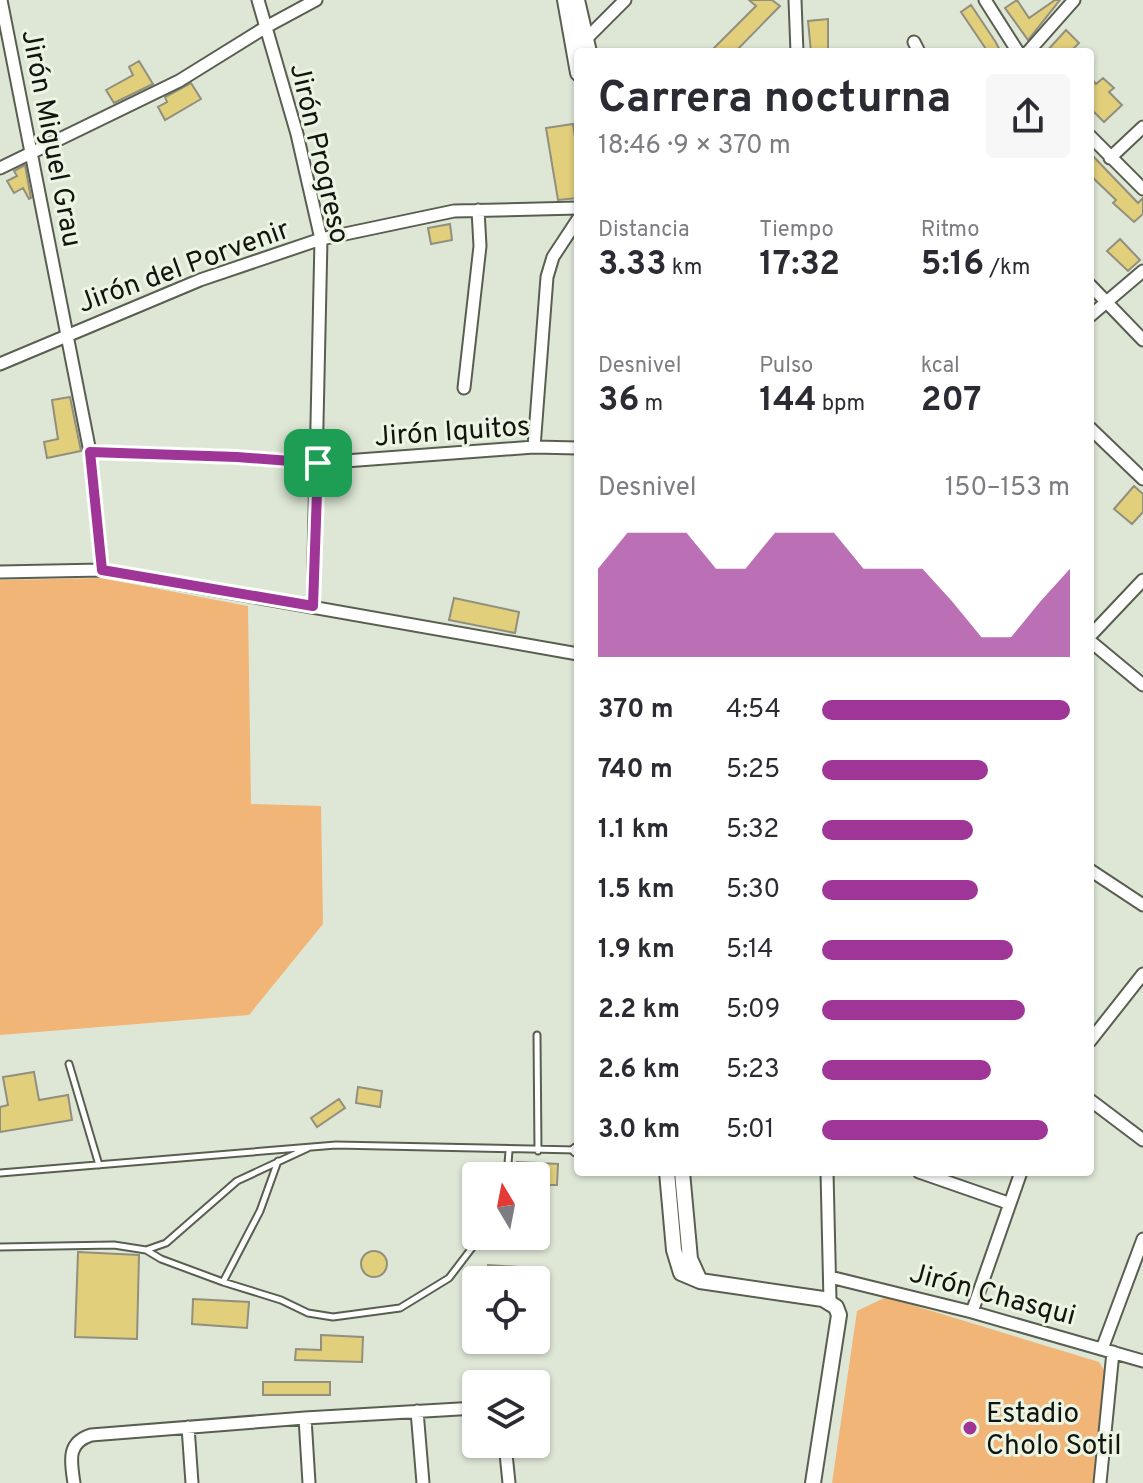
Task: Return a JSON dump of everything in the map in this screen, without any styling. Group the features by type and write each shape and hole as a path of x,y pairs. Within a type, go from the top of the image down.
{"street":[{"name":"Jirón Miguel Grau","path":"1,0 90,452 102,570"},
{"name":"Jirón Progreso","path":"258,0 297,134 321,239 313,606"},
{"path":"0,168 179,81 316,0"},
{"path":"565,0 583,47"},
{"path":"577,0 583,47"},
{"path":"609,0 623,2"},
{"path":"795,0 797,48"},
{"path":"985,0 1015,48"},
{"path":"1032,48 1074,0"},
{"path":"583,47 623,2"},
{"path":"1110,158 1143,127"},
{"path":"1094,140 1143,189"},
{"name":"Jirón del Porvenir","path":"0,364 200,280 321,239 454,211 574,208"},
{"path":"464,388 480,246 478,210"},
{"path":"534,447 547,277 553,257 574,225"},
{"path":"1094,313 1143,271"},
{"path":"1094,290 1143,340"},
{"path":"1094,432 1143,479"},
{"name":"Jirón Iquitos","path":"90,452 318,463 534,447 574,448"},
{"path":"0,572 102,570 574,653"},
{"path":"1094,635 1143,580"},
{"path":"1094,642 1143,685"},
{"path":"1094,873 1143,905"},
{"path":"1094,1036 1143,974"},
{"path":"1094,1103 1143,1140"},
{"path":"667,1176 678,1266 686,1277 830,1301 836,1307 839,1315 813,1483"},
{"path":"682,1176 690,1259 700,1281"},
{"path":"827,1176 830,1301"},
{"path":"930,1176 1008,1203"},
{"path":"972,1312 1019,1176"},
{"path":"1100,1483 1108,1350 1143,1239"},
{"name":"Jirón Chasqui","path":"830,1277 972,1312 1143,1361"},
{"path":"74,1483 71,1454 74,1445 91,1435 462,1409"},
{"path":"417,1411 423,1483"},
{"path":"305,1418 309,1483"},
{"path":"188,1427 192,1483"},
{"path":"506,1458 509,1483"}],"lane":[{"path":"537,1035 538,1151"},
{"path":"69,1064 99,1165"},
{"path":"0,1173 336,1145 574,1150"},
{"path":"146,1250 166,1243 237,1181 313,1146"},
{"path":"508,1162 509,1151"},
{"path":"223,1282 260,1211 278,1161"},
{"path":"0,1247 114,1245 146,1250 161,1259 281,1300 308,1313 333,1317 400,1308 449,1278 470,1250"}],"shaded area":[{"path":"101,578 248,606 251,804 321,806 323,924 249,1015 0,1035 0,580"},
{"name":"Estadio Cholo Sotil","path":"886,1297 1099,1362 1106,1373 1095,1483 832,1483 857,1311"}],"building":[{"path":"749,0 772,0 780,6 739,48 714,48 756,6"},
{"path":"1017,0 1029,18 1055,0 1060,0 1028,40 1005,8"},
{"path":"971,5 999,48 985,48 961,12"},
{"path":"828,19 828,48 811,48 808,21"},
{"path":"1066,30 1079,43 1074,48 1050,48"},
{"path":"139,61 153,84 114,103 106,90 133,75 129,67"},
{"path":"1103,78 1114,88 1109,92 1122,105 1104,122 1094,112 1094,82 1096,84"},
{"path":"191,83 201,99 165,120 158,107 167,102 165,97"},
{"path":"573,124 574,198 558,200 546,128"},
{"path":"1094,157 1138,203 1143,198 1143,214 1134,222 1113,203 1116,200 1094,179"},
{"path":"25,165 29,199 23,188 14,193 7,181 17,176 14,171"},
{"path":"450,224 452,240 431,244 428,228"},
{"path":"1120,239 1140,260 1128,271 1107,251"},
{"path":"70,397 81,451 47,458 44,442 58,439 52,400"},
{"path":"1134,486 1143,494 1143,512 1132,524 1114,509"},
{"path":"454,598 519,612 515,633 449,620"},
{"path":"34,1072 39,1100 68,1095 72,1120 0,1132 0,1107 8,1105 3,1077"},
{"path":"358,1087 382,1091 380,1107 356,1103"},
{"path":"339,1099 345,1108 317,1127 311,1118"},
{"path":"550,1164 558,1164 557,1185 550,1185"},
{"path":"374,1251 383,1255 387,1264 383,1273 374,1277 365,1273 361,1264 365,1255"},
{"path":"78,1252 139,1255 137,1339 75,1337"},
{"path":"193,1299 249,1302 247,1328 192,1324"},
{"path":"321,1335 363,1337 362,1362 295,1360 296,1349 321,1350"},
{"path":"263,1382 330,1382 330,1395 263,1395"}],"place":[{"name":"Estadio Cholo Sotil","path":"970,1428"}],"route":[{"path":"90,452 318,463 313,606 102,570 90,452"}]}
